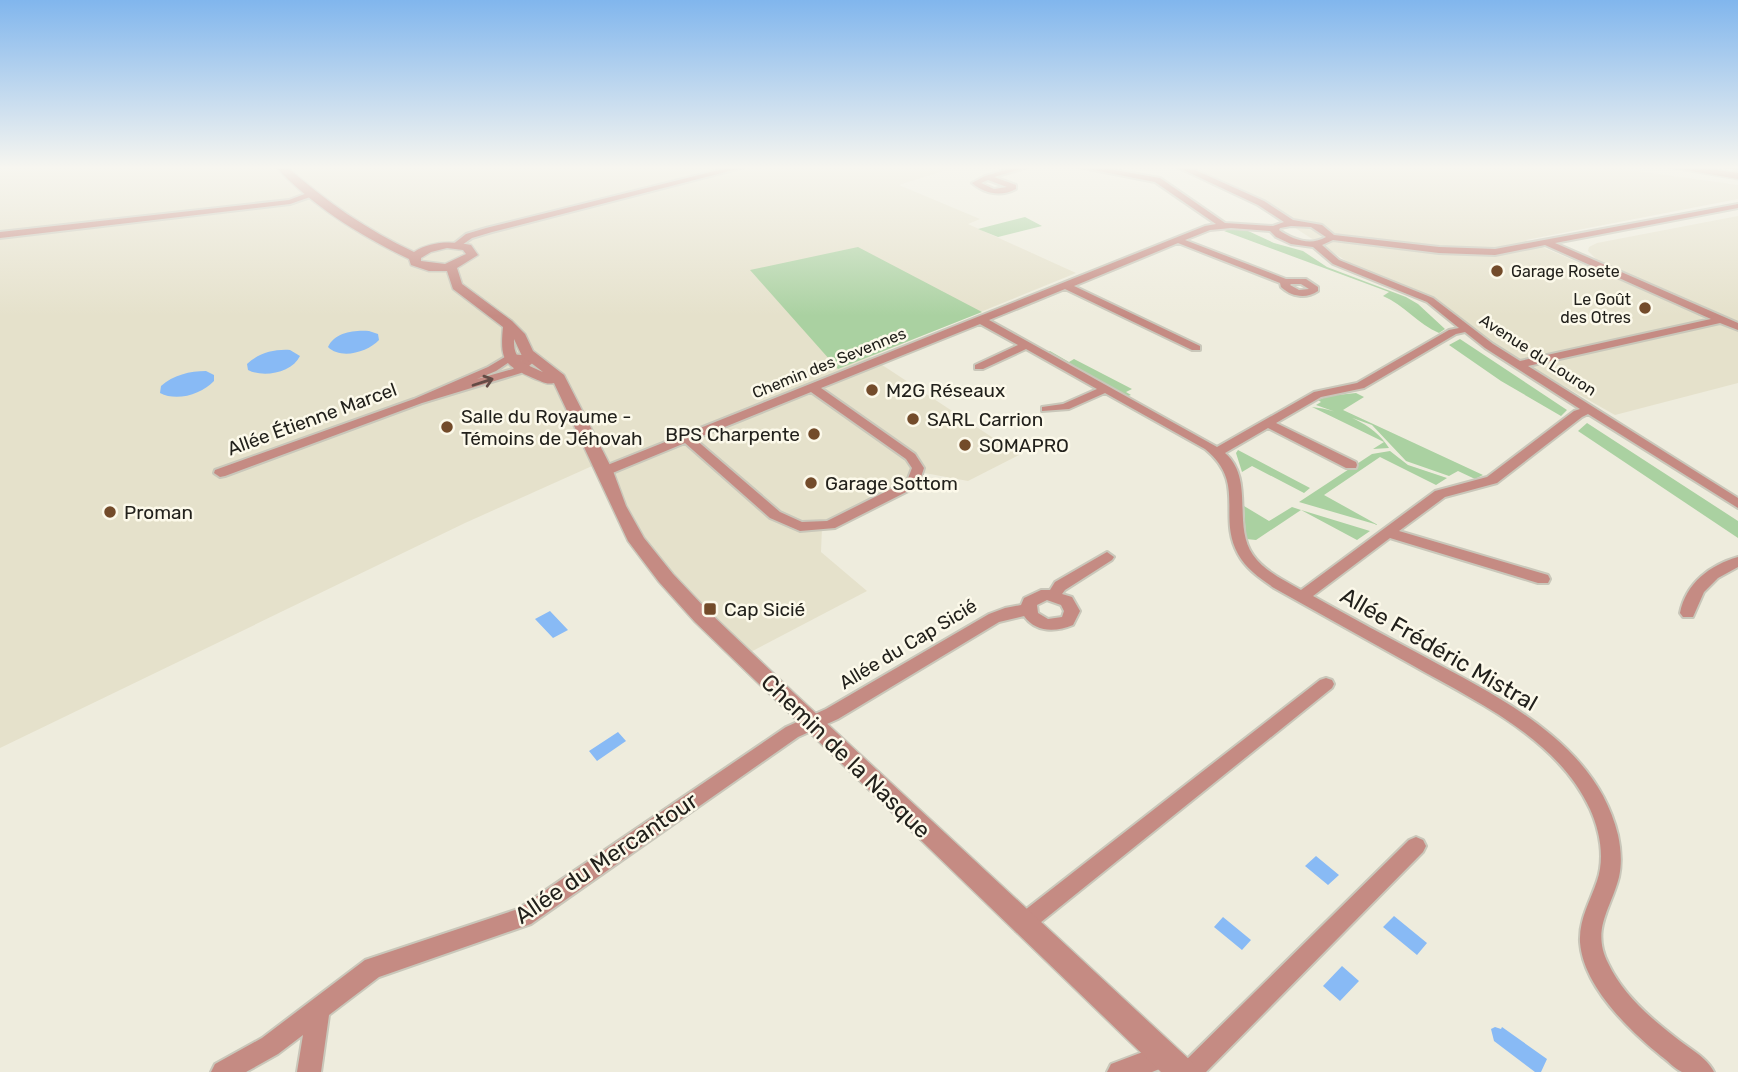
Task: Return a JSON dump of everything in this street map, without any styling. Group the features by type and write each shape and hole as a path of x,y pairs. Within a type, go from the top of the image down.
{"street":[{"path":"0,236 167,216"},
{"path":"343,216 415,257"},
{"path":"456,245 463,239 482,232 545,216"},
{"path":"1209,216 1222,225"},
{"path":"1281,216 1291,223"},
{"path":"1331,237 1470,252 1495,252 1686,216"},
{"path":"1291,223 1316,226 1328,232 1331,237 1327,242 1315,244 1287,240 1277,235 1274,229 1279,225 1291,223"},
{"name":"Chemin des Sevennes","path":"605,471 1177,240 1222,225 1274,229"},
{"path":"1177,240 1286,282 1308,283 1314,286 1316,294"},
{"path":"1547,243 1738,327"},
{"name":"Avenue du Louron","path":"1315,244 1336,262 1430,300 1518,365 1738,504"},
{"path":"397,248 456,245 467,247 472,255 451,266 425,268 415,263 415,257"},
{"path":"415,257 432,248"},
{"path":"451,266 457,286 509,326 527,364"},
{"path":"1065,285 1196,348"},
{"name":"Allée Frédéric Mistral","path":"981,320 1217,452 1234,476 1238,536 1244,553 1268,578 1508,711 1550,743 1569,763 1594,799 1609,838 1609,875 1592,919 1590,935 1602,974 1623,1004 1649,1032 1702,1072"},
{"path":"1518,365 1720,320"},
{"path":"509,326 507,351 510,357"},
{"path":"1217,452 1318,394 1360,386 1453,332 1466,329"},
{"path":"979,368 1027,345"},
{"name":"Chemin de la Nasque","path":"510,357 527,364 568,396 605,471 618,506 637,541 702,617 1173,1064"},
{"name":"Allée Étienne Marcel","path":"418,401 492,369 510,357"},
{"name":"Allée Étienne Marcel","path":"220,473 527,364"},
{"path":"686,438 775,515 800,527 830,525 913,482 919,472 911,457 811,387"},
{"path":"1046,409 1065,407 1105,389"},
{"path":"1302,597 1440,494 1492,480 1578,414 1589,410"},
{"path":"1267,424 1351,465"},
{"path":"1390,533 1543,579"},
{"name":"Allée du Cap Sicié","path":"812,723 832,714 994,618 1005,613 1028,610 1029,602 1033,598 1054,595 1060,586 1107,557"},
{"path":"1688,613 1692,598 1716,571 1738,562"},
{"path":"1028,610 1033,618 1046,624 1062,624 1068,621 1071,617 1071,606 1054,595"},
{"path":"1023,924 1326,684"},
{"name":"Allée du Mercantour","path":"223,1072 271,1046 373,968 387,961 494,929 524,917 792,732 812,723"},
{"path":"1191,1072 1416,846"},
{"path":"309,1072 318,1012"},
{"path":"1119,1072 1173,1064"}],"shaded area":[{"path":"0,216 973,216 980,219 968,224 1076,273 870,357 1019,455 968,481 919,472 916,479 822,527 821,552 867,591 743,656 666,578 601,462 465,523 0,748"},
{"path":"1277,216 1650,216 1526,240 1738,331 1738,383 1615,415 1493,346 1436,299 1351,264"},
{"path":"1738,216 1738,321 1599,262 1588,251 1589,247 1597,243"}],"green space":[{"path":"1025,217 1042,226 998,237 978,229"},
{"path":"1246,230 1274,243 1303,251 1327,267 1406,297 1418,304 1445,329 1439,333 1424,325 1398,304 1383,296 1389,292 1224,231"},
{"path":"858,247 982,312 838,369 750,270"},
{"path":"1460,339 1567,410 1561,416 1501,381 1449,345"},
{"path":"1048,352 1069,362 1074,359 1132,389 1126,392 1131,395 1128,396"},
{"path":"1356,393 1364,397 1343,410 1483,475 1475,479 1458,471 1449,476 1406,461 1372,425 1316,405 1321,402 1318,400 1328,396"},
{"path":"1312,407 1355,419 1374,431 1382,439 1389,448 1373,449 1384,442"},
{"path":"1587,423 1738,521 1738,538 1578,431"},
{"path":"1238,450 1310,488 1304,493 1252,466 1242,472 1236,453"},
{"path":"1390,451 1408,465 1447,478 1436,485 1380,457 1324,495 1378,525 1299,502 1372,454"},
{"path":"1244,506 1269,521 1292,507 1301,510 1256,540 1246,539"},
{"path":"1301,510 1370,531 1357,540"}],"water":[{"path":"369,331 378,334 379,340 361,351 347,354 328,347 340,335"},
{"path":"290,350 300,356 284,370 261,374 248,370 247,364 262,354"},
{"path":"206,371 214,375 214,381 196,393 174,397 160,393 161,386 176,376"},
{"path":"550,611 568,630 553,638 535,619"},
{"path":"618,732 626,741 597,761 589,751"},
{"path":"1316,856 1339,875 1328,885 1305,866"},
{"path":"1394,916 1427,943 1417,955 1383,927"},
{"path":"1223,917 1251,940 1242,950 1214,927"},
{"path":"1342,966 1359,981 1340,1001 1323,986"},
{"path":"1502,1027 1547,1059 1541,1072 1535,1072 1494,1041 1491,1029"}],"place":[{"name":"Garage Rosete","path":"1497,271"},
{"name":"Le Goût des Otres","path":"1645,308"},
{"name":"M2G Réseaux","path":"872,390"},
{"name":"SARL Carrion","path":"913,419"},
{"name":"Salle du Royaume - Témoins de Jéhovah","path":"447,427"},
{"name":"BPS Charpente","path":"814,434"},
{"name":"SOMAPRO","path":"965,445"},
{"name":"Garage Sottom","path":"811,483"},
{"name":"Proman","path":"110,512"},
{"name":"Cap Sicié","path":"710,609"}]}
